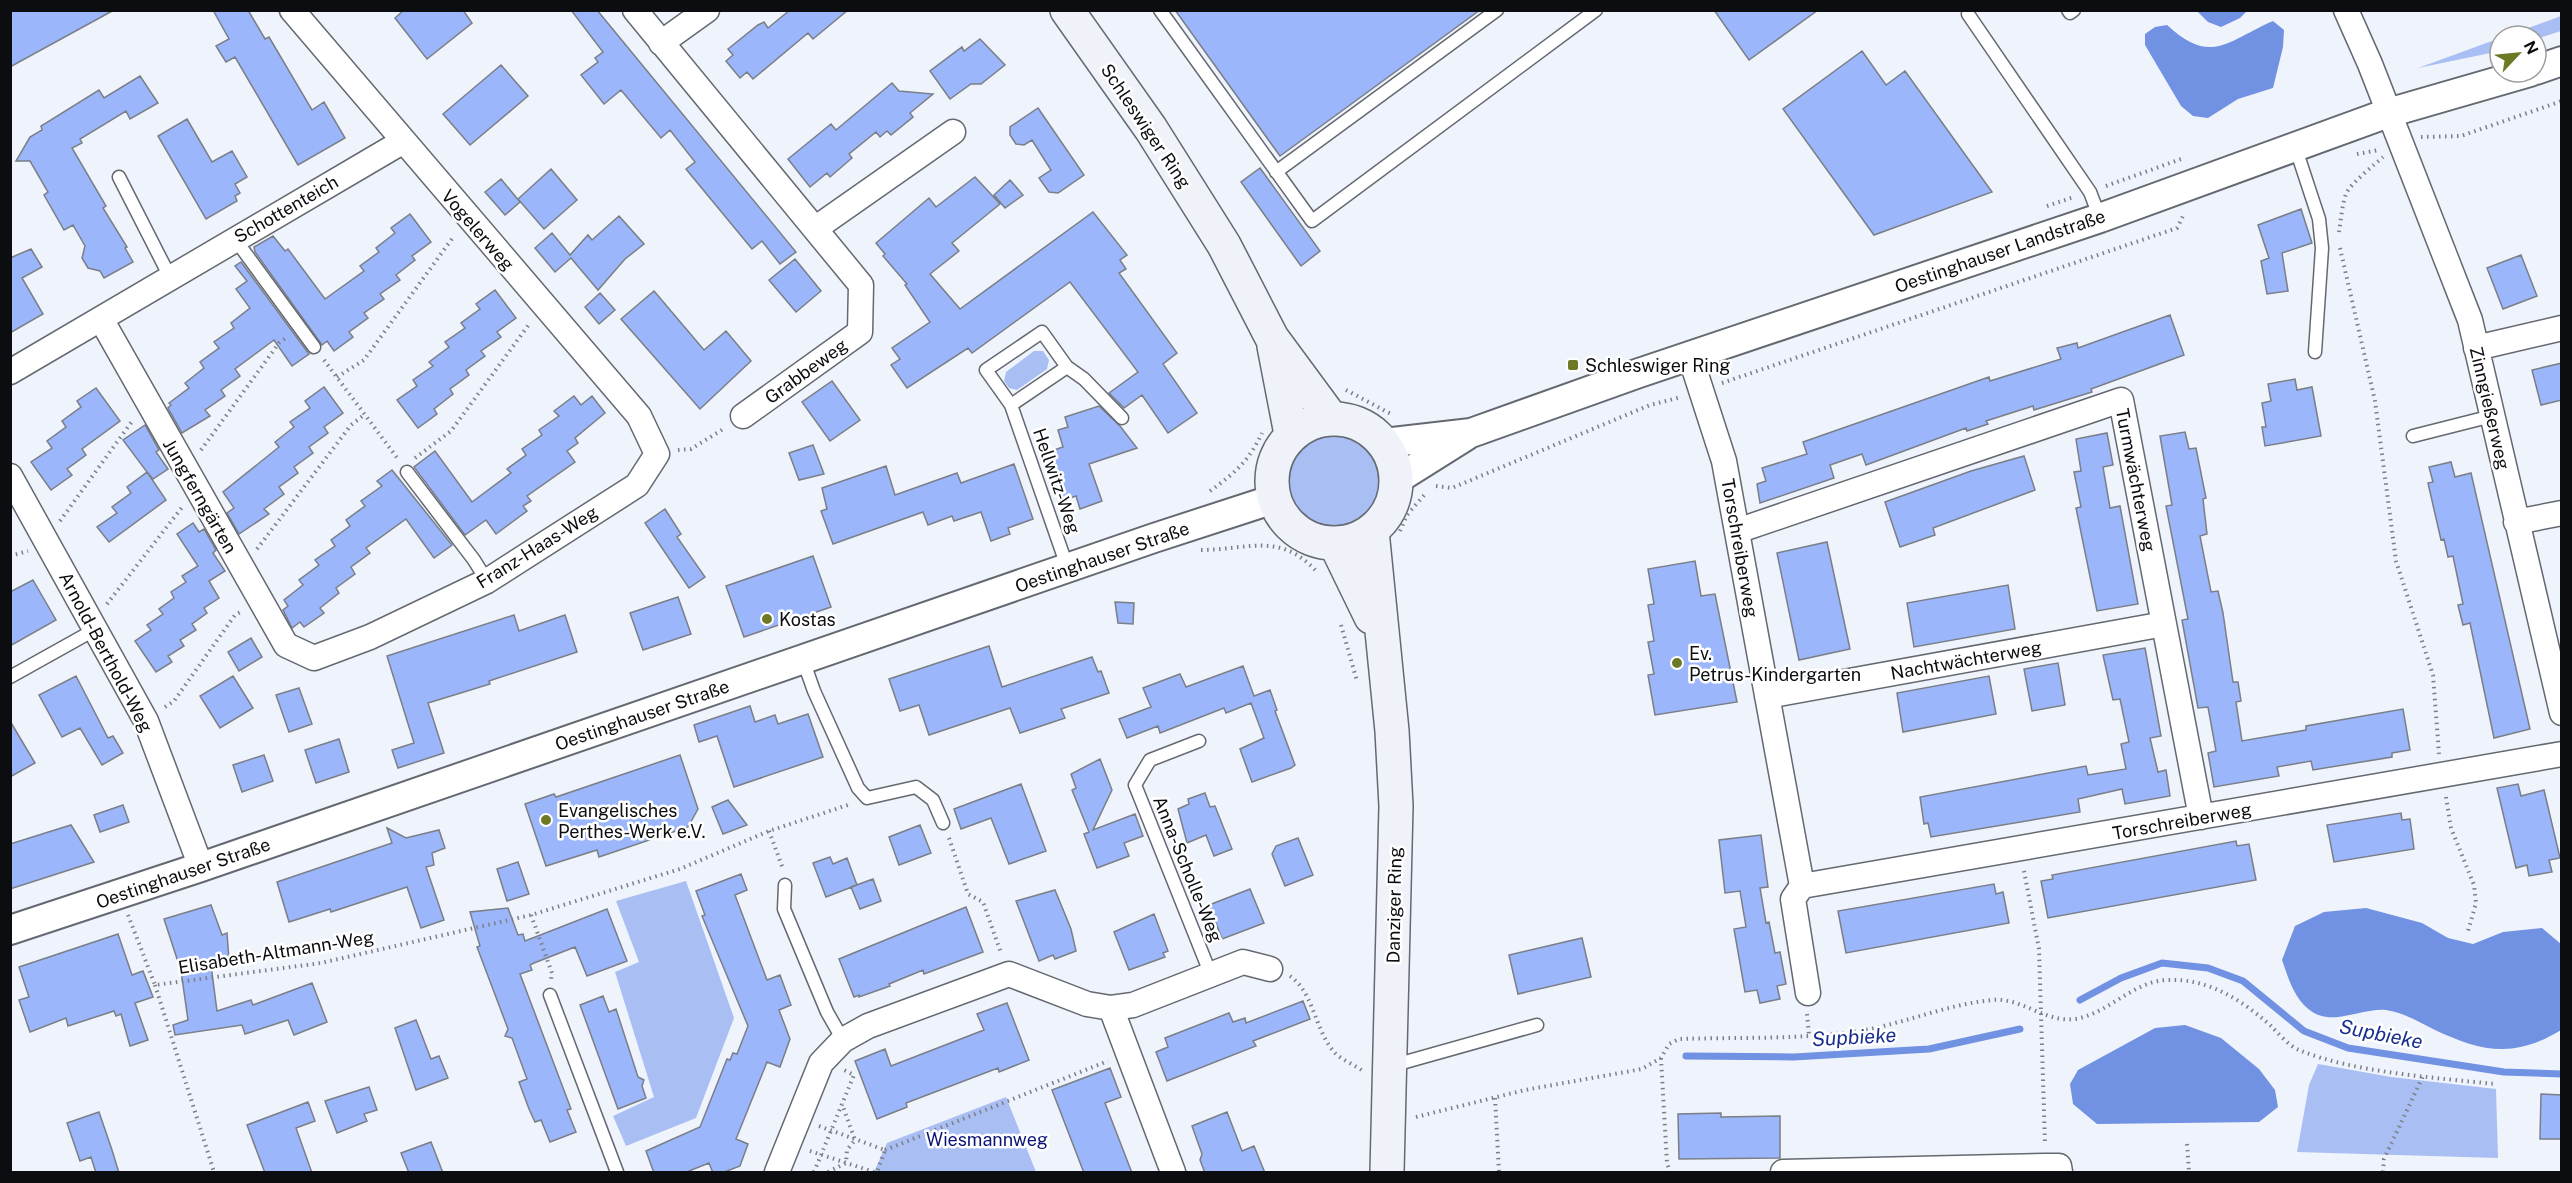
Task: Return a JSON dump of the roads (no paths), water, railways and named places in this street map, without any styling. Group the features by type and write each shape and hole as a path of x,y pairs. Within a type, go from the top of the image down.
{"main road":[{"name":"Schleswiger Ring","path":"1068,10 1151,129 1206,216 1224,245 1272,338 1331,418"},
{"name":"Schleswiger Ring","path":"1272,338 1277,432"},
{"path":"1331,418 1351,420 1369,429 1392,430 1396,480 1394,499 1385,516 1385,533 1335,543 1315,541 1297,531 1283,517 1274,499 1271,476 1277,453 1277,432 1331,418"},
{"name":"Danziger Ring","path":"1385,533 1381,638 1392,731 1396,806 1378,1064 1388,1173"},
{"name":"Danziger Ring","path":"1335,543 1381,638"}],"street":[{"name":"Vogelerweg","path":"292,10 402,142 639,416 657,454"},
{"name":"Grabbeweg","path":"635,10 861,285 860,332 743,416"},
{"path":"662,43 707,10"},
{"name":"Zinngießerweg","path":"2346,10 2370,64 2470,320 2562,713"},
{"name":"Oestinghauser Landstraße","path":"1396,480 1471,433 1690,356 2100,218 2388,113 2488,84"},
{"path":"816,228 953,132"},
{"name":"Schottenteich","path":"10,372 402,142"},
{"name":"Jungferngärten","path":"101,319 286,645 314,658"},
{"path":"2476,348 2562,328"},
{"name":"Torschreiberweg","path":"1690,356 1703,390 1724,461 1802,886"},
{"name":"Turmwächterweg","path":"1737,531 2121,400 2201,817"},
{"name":"Oestinghauser Landstraße","path":"1392,430 1471,433"},
{"name":"Franz-Haas-Weg","path":"314,658 370,637 487,581 637,485 657,454"},
{"name":"Arnold-Berthold-Weg","path":"10,476 146,721 201,867"},
{"name":"Oestinghauser Straße","path":"10,930 120,895 1274,499"},
{"path":"2516,522 2562,513"},
{"name":"Nachtwächterweg","path":"1767,696 2164,624"},
{"name":"Torschreiberweg","path":"1808,993 1793,898 1802,886 2562,754"},
{"path":"777,1173 824,1060 843,1040 868,1026 1009,974 1087,1004 1111,1008 1133,1005 1243,962 1270,969"},
{"path":"1111,1008 1173,1173"},
{"path":"1783,1173 2055,1168"}],"lane":[{"path":"1161,10 1312,221 1596,10"},
{"path":"1276,172 1497,10"},
{"path":"2068,10 2070,13 2074,10"},
{"path":"1968,14 2090,192 2100,218"},
{"path":"2295,145 2319,219 2321,238 2315,351"},
{"path":"119,177 170,277"},
{"path":"235,239 314,347"},
{"name":"Hellwitz-Weg","path":"1067,367 1042,332 986,370 1011,405 1068,569"},
{"path":"1011,405 1067,367 1084,379 1122,418"},
{"path":"2413,436 2492,416"},
{"path":"407,472 474,560 487,581"},
{"path":"10,677 94,624"},
{"path":"803,660 814,692 858,788 867,798 916,787 933,801 943,823"},
{"name":"Anna-Scholle-Weg","path":"1199,741 1150,760 1136,785 1211,975"},
{"path":"785,885 784,909 827,1012 843,1040"},
{"path":"550,995 617,1173"},
{"path":"1378,1064 1537,1025"}],"waterway":[{"name":"Supbieke","path":"2080,1000 2121,978 2162,963 2208,968 2243,981 2304,1031 2348,1048 2504,1072 2562,1074"},
{"name":"Supbieke","path":"1686,1056 1794,1057 1929,1049 2020,1029"}],"place":[{"name":"Schleswiger Ring","path":"1573,365"},
{"name":"Kostas","path":"767,619"},
{"name":"Ev. Petrus-Kindergarten","path":"1677,663"},
{"name":"Evangelisches Perthes-Werk e.V.","path":"546,820"}],"park label":[{"name":"Wiesmannweg","path":"987,1139"}]}
